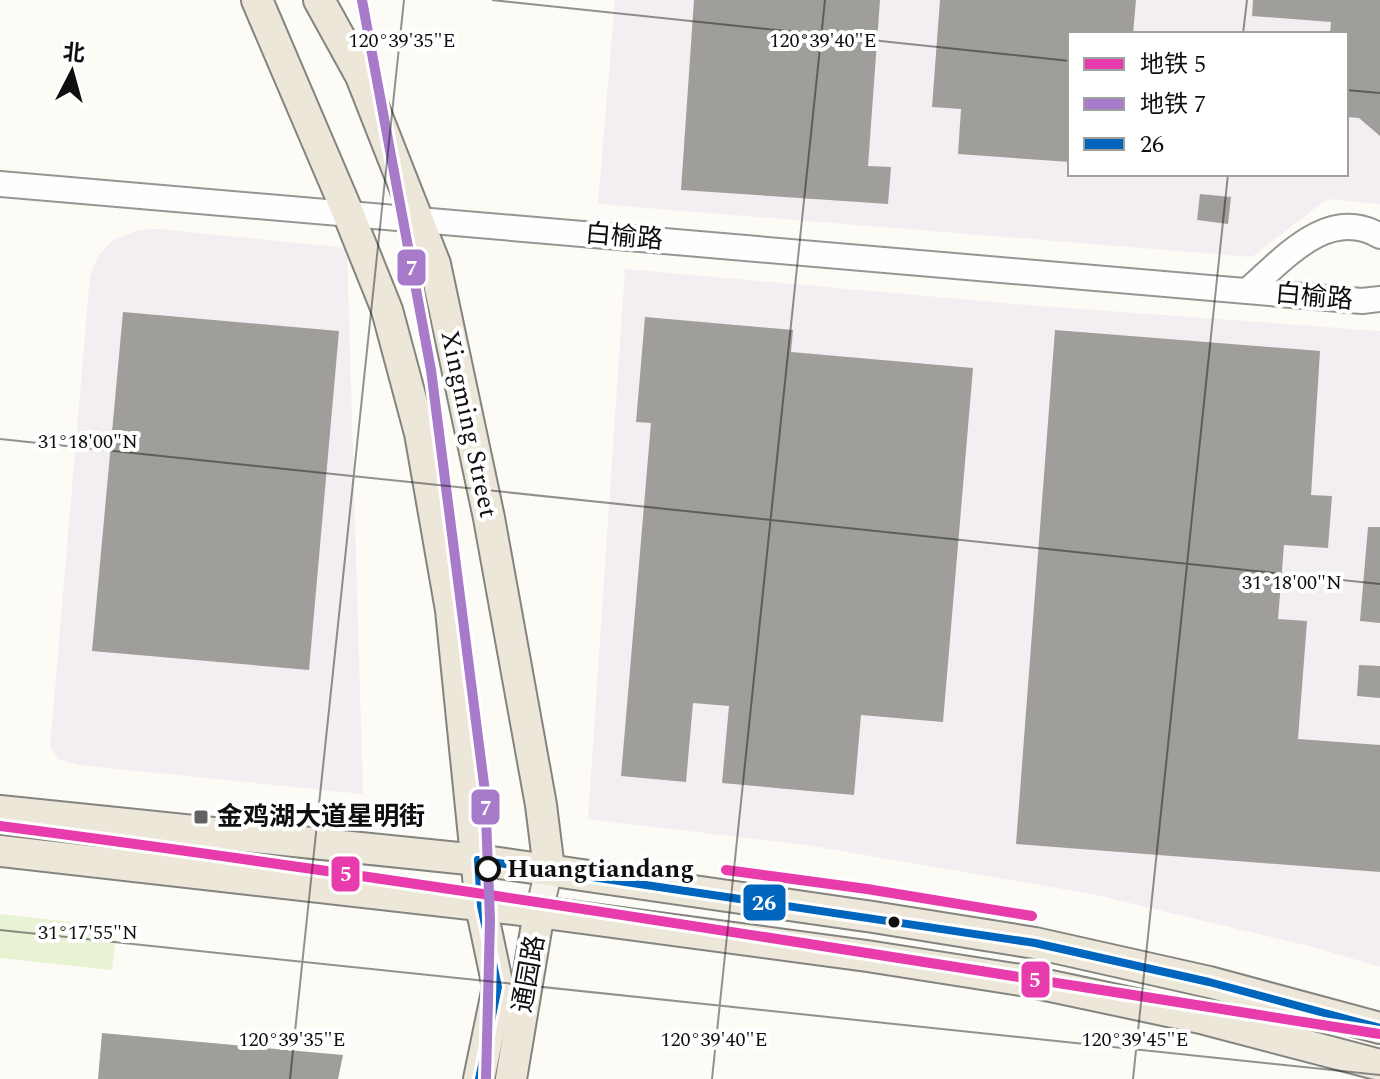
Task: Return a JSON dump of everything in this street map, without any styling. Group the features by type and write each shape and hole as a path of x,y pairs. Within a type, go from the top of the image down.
{"main road":[{"name":"Xingming Street","path":"257,0 387,310 420,433 451,610 478,860"},
{"name":"Xingming Street","path":"319,0 361,76 435,264 489,518 541,805 549,869"},
{"path":"0,811 549,869 1035,943 1209,982 1380,1028"},
{"path":"0,851 539,912 867,956 1027,981 1201,1018 1380,1065"},
{"name":"通园路","path":"478,860 481,906 498,987 479,1079"},
{"name":"通园路","path":"511,1079 549,869"}],"street":[{"name":"白榆路","path":"0,184 1362,301 1380,299"},
{"name":"白榆路","path":"1247,291 1311,236 1324,230 1364,230 1380,236"}],"shaded area":[{"path":"615,0 1380,0 1380,204 1327,199 1252,257 598,204"},
{"path":"156,229 347,248 363,794 78,765 60,760 50,748 90,276 98,256 113,240 138,230"},
{"path":"625,269 1026,305 1380,331 1380,967 1317,948 1092,894 807,845 588,819"}],"green space":[{"path":"0,914 117,927 112,970 0,958"}],"building":[{"path":"694,0 880,0 868,166 891,167 888,204 681,190"},
{"path":"940,0 1136,0 1133,32 1068,32 1068,162 958,154 961,109 932,107"},
{"path":"1253,0 1380,0 1380,136 1359,118 1348,117 1348,32 1330,32 1331,22 1252,16"},
{"path":"1200,194 1231,197 1228,224 1197,220"},
{"path":"123,312 339,331 309,670 92,651"},
{"path":"645,317 793,330 791,352 973,368 943,722 861,715 854,795 722,783 729,706 693,703 686,782 621,776 651,423 636,422"},
{"path":"1055,330 1320,351 1311,495 1332,496 1328,548 1284,545 1278,619 1307,621 1298,739 1380,745 1380,872 1016,844"},
{"path":"1368,527 1380,527 1380,623 1360,621"},
{"path":"1359,665 1380,666 1380,698 1357,696"},
{"path":"102,1033 343,1055 338,1079 98,1079"}],"metro line":[{"name":"7","path":"362,0 431,370 485,792 490,920 486,1079"},
{"name":"5","path":"0,826 518,899 1380,1034"},
{"name":"5","path":"726,870 1032,916"}],"transit line":[{"name":"26","path":"478,860 1035,943 1209,982 1380,1028"},
{"name":"26","path":"478,860 481,906 498,987 479,1079"}],"place":[{"name":"金鸡湖大道星明街","path":"201,817"},
{"name":"Huangtiandang","path":"488,869"}]}
